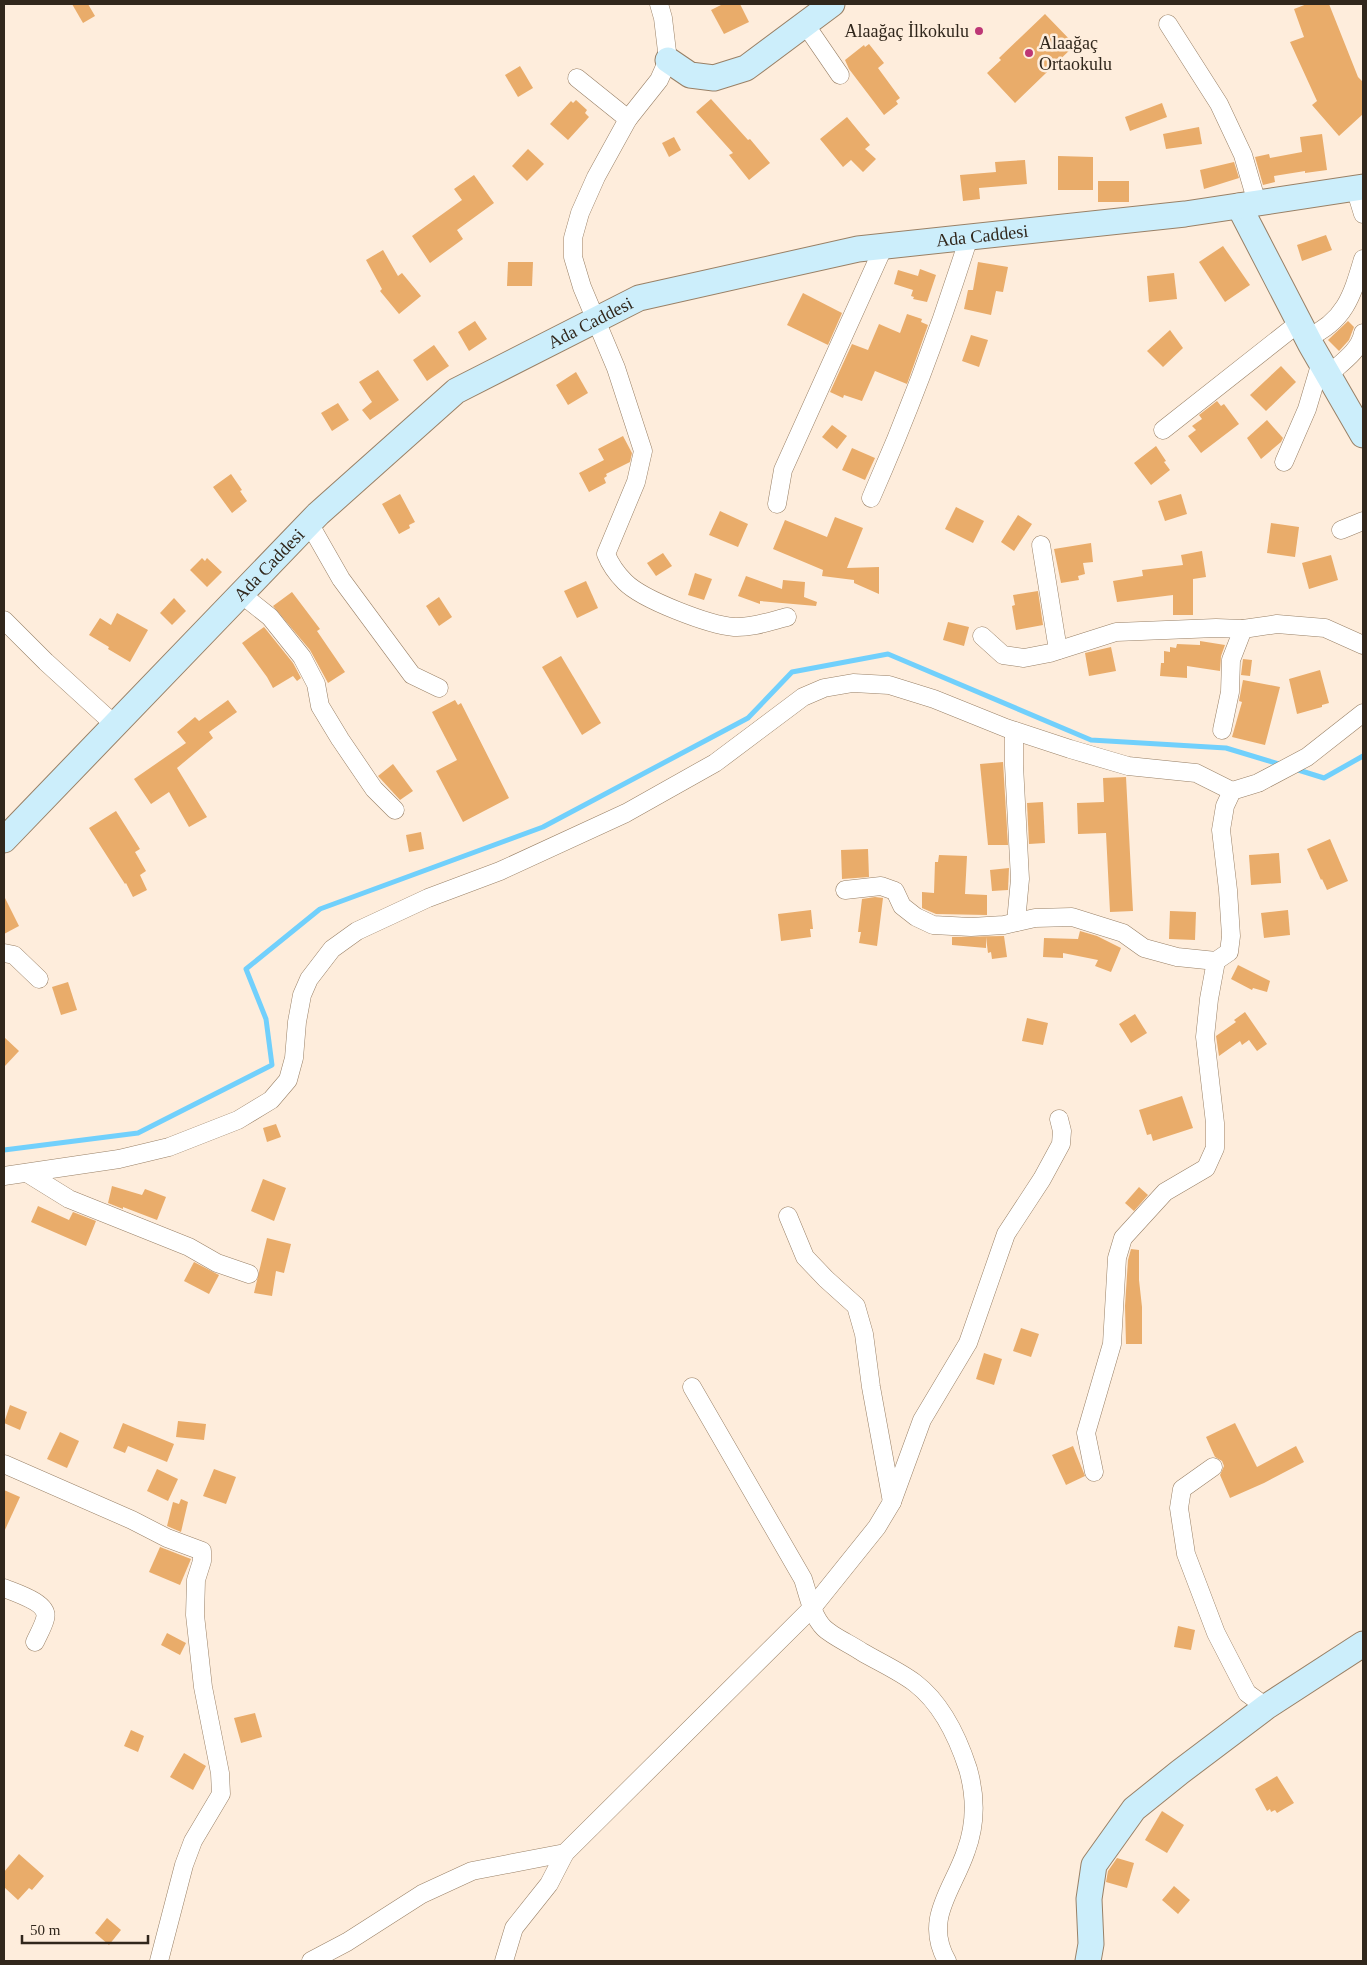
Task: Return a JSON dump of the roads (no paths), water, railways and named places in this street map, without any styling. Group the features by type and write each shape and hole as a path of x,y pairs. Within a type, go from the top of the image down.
{"main road":[{"path":"668,60 690,75 714,78 746,68 832,4"},
{"name":"Ada Caddesi","path":"4,840 309,523 456,391 639,298 858,249 1186,214 1359,188"},
{"path":"1248,204 1303,330 1363,435"},
{"path":"1088,1961 1091,1944 1089,1899 1094,1865 1134,1809 1266,1708 1363,1644"}],"street":[{"path":"659,4 663,18 668,60 659,80 628,119 596,178 580,213 573,238 573,257 582,288 616,368 643,451 636,482 606,554 609,563 626,583 653,600 707,621 735,627 787,617"},
{"path":"805,24 840,74"},
{"path":"1168,24 1219,104 1242,155 1248,204"},
{"path":"577,78 628,119"},
{"path":"1359,188 1363,214"},
{"path":"871,498 900,432 943,317 969,237"},
{"path":"777,504 783,470 884,246"},
{"path":"1163,430 1303,330 1322,331 1340,315 1354,286 1363,259"},
{"path":"1284,462 1324,369 1353,352 1362,339 1363,333"},
{"path":"1341,530 1363,521"},
{"path":"309,523 341,579 412,675 439,688"},
{"path":"1041,545 1058,650"},
{"path":"241,594 270,617 302,657 316,684 320,706 340,739 374,789 395,810"},
{"path":"4,620 115,725"},
{"path":"982,636 1003,655 1024,658 1058,650 1116,632 1216,628 1243,629 1277,624 1324,628 1363,645"},
{"path":"1222,730 1230,692 1232,660 1243,629"},
{"path":"4,1176 119,1159 169,1147 238,1120 271,1100 288,1080 294,1058 297,1022 302,995 309,979 332,949 357,931 428,898 500,871 626,813 716,763 803,697 824,688 853,683 889,685 934,699 1014,731 1128,766 1196,773 1232,791 1258,783 1308,758 1363,713"},
{"path":"1014,731 1020,879 1016,922"},
{"path":"844,890 881,886 894,891 902,906 916,917 933,925 971,927 1035,918 1072,917 1123,933 1144,948 1177,957 1216,961 1229,952 1231,936 1221,830 1225,806 1232,791"},
{"path":"4,953 14,955 38,979"},
{"path":"1094,1472 1086,1433 1112,1344 1117,1258 1123,1238 1165,1192 1206,1168 1215,1148 1215,1123 1205,1037 1216,961"},
{"path":"504,1961 514,1928 549,1884 565,1853 812,1608 877,1527 892,1502 922,1420 968,1343 1006,1234 1042,1180 1061,1144 1062,1131 1059,1118"},
{"path":"27,1173 69,1199 188,1247 217,1263 249,1274"},
{"path":"788,1216 805,1257 856,1306 864,1334 871,1388 892,1502"},
{"path":"692,1388 803,1579 812,1608 824,1628 915,1683 935,1702 955,1735 968,1768 975,1798 972,1829 966,1851 940,1911 938,1920 937,1928 941,1950 948,1961"},
{"path":"4,1464 132,1520 166,1538 202,1551 202,1561 196,1580 195,1615 203,1687 220,1773 221,1794 194,1841 184,1865 159,1961"},
{"path":"1213,1467 1182,1490 1179,1508 1186,1554 1216,1633 1247,1693 1266,1708"},
{"path":"4,1588 39,1604 44,1609 46,1618 35,1642"},
{"path":"310,1961 347,1942 422,1894 472,1870 565,1853"}],"waterway":[{"path":"4,1150 138,1133 272,1065 266,1019 246,969 320,909 543,827 748,718 792,672 888,654 1091,740 1226,748 1282,765"},
{"path":"1295,769 1324,778 1363,756"}],"place":[{"name":"Alaağaç İlkokulu","path":"979,31"},
{"name":"Alaağaç Ortaokulu","path":"1029,53"}]}
